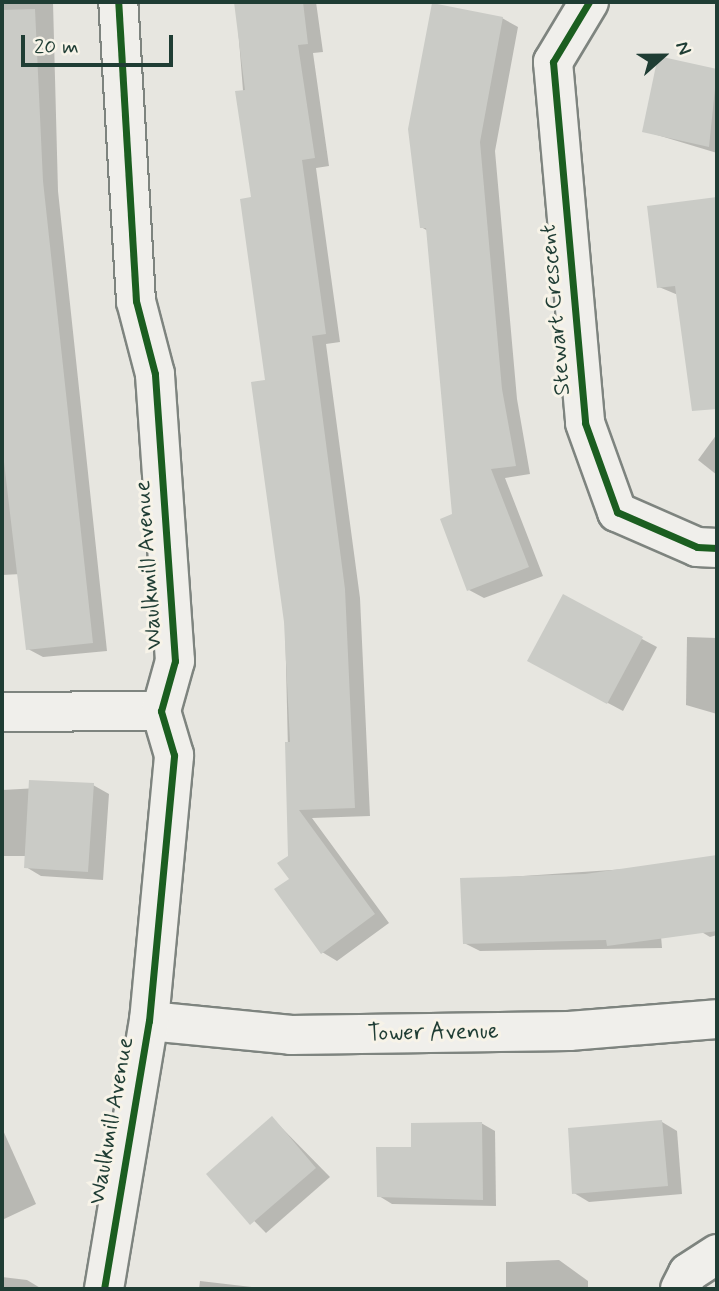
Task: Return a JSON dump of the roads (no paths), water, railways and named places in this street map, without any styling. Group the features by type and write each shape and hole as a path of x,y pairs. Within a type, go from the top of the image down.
{"street":[{"name":"Waulkmill Avenue","path":"104,1289 149,1021 174,755 161,711 175,661 155,374 136,301 118,2"},
{"name":"Stewart Crescent","path":"589,2 553,62 585,423 617,512 697,547 717,548"},
{"path":"2,712 161,711"},
{"name":"Tower Avenue","path":"149,1021 291,1035 569,1031 717,1019"},
{"path":"680,1289 688,1273 717,1254"}]}
